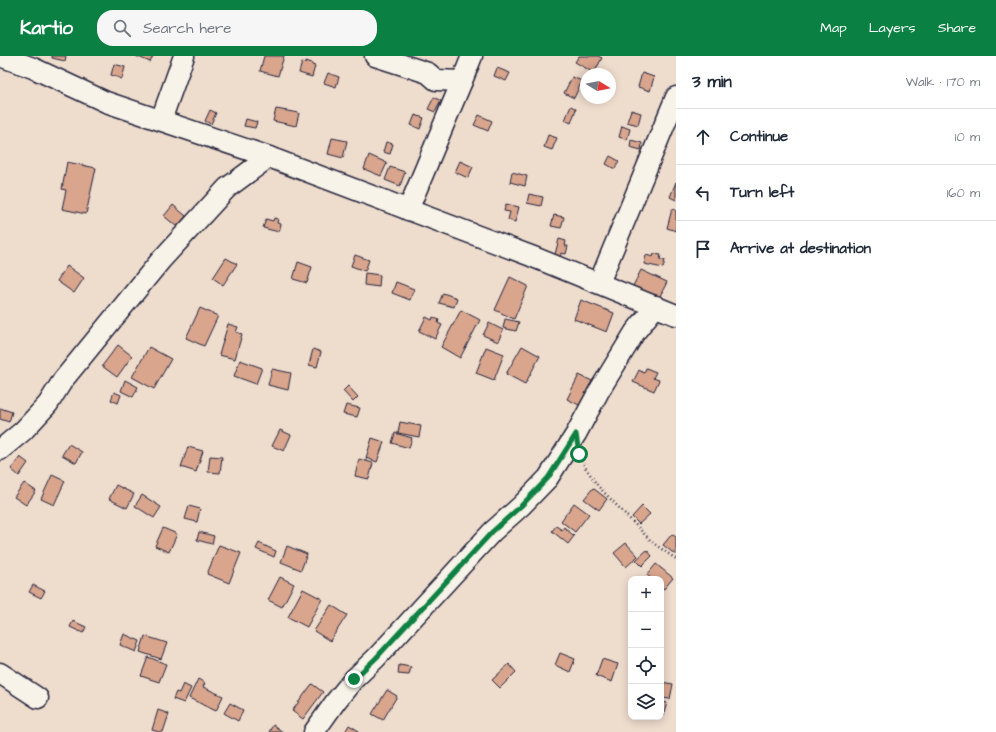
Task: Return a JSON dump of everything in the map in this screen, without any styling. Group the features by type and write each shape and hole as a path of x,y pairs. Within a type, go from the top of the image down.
{"street":[{"path":"0,56 35,62 106,102 269,157 524,253 676,315"},
{"path":"161,120 184,56"},
{"path":"375,56 428,72 436,80 462,81"},
{"path":"408,210 472,56"},
{"path":"599,283 676,97"},
{"path":"0,450 23,431 48,404 62,380 152,272 227,188 269,157"},
{"path":"314,732 354,679 376,658 492,532 521,506 548,478 576,434 635,332 656,306"},
{"path":"0,673 38,698"}],"path":[{"path":"576,434 579,454 585,467 598,486 653,543 676,559"}],"building":[{"path":"52,56 66,56 65,61 52,58"},
{"path":"136,56 153,56 150,62"},
{"path":"264,56 284,56 278,76 260,71"},
{"path":"579,56 598,56 602,58 597,68 585,68 575,62"},
{"path":"306,61 315,66 312,77 299,73 302,62 306,63"},
{"path":"114,64 125,67 122,79 111,75"},
{"path":"497,68 510,73 506,81 494,76"},
{"path":"328,73 339,77 336,87 324,83"},
{"path":"642,73 654,77 650,91 638,87"},
{"path":"572,77 580,80 580,85 574,98 564,93"},
{"path":"434,97 441,101 435,112 428,109"},
{"path":"571,106 576,109 571,123 565,120"},
{"path":"276,109 299,113 296,126 273,121"},
{"path":"210,110 216,113 211,124 205,121"},
{"path":"631,110 641,113 638,125 627,122"},
{"path":"415,115 424,118 420,129 411,125"},
{"path":"479,115 492,121 488,131 474,125"},
{"path":"246,119 257,122 255,128 244,126"},
{"path":"622,126 630,129 627,140 619,137"},
{"path":"548,135 557,138 552,150 544,147"},
{"path":"332,138 347,141 343,158 328,154"},
{"path":"631,140 642,143 641,150 630,147"},
{"path":"386,142 393,144 390,154 383,152"},
{"path":"369,155 387,163 381,176 364,169"},
{"path":"610,156 619,161 615,169 606,164"},
{"path":"460,161 473,167 468,178 455,172"},
{"path":"67,162 96,168 86,214 62,209 66,190 62,189"},
{"path":"390,167 405,172 400,186 385,180"},
{"path":"512,172 527,176 525,186 510,182"},
{"path":"676,182 676,200 670,197"},
{"path":"529,194 543,197 541,206 527,203"},
{"path":"506,204 519,207 515,222 508,220 510,212 504,211"},
{"path":"173,205 186,216 177,227 164,216"},
{"path":"672,209 676,210 676,231 667,228"},
{"path":"554,215 564,217 561,228 551,226"},
{"path":"274,218 278,219 277,223 281,224 279,232 263,228 266,219 273,221"},
{"path":"559,239 566,241 565,246 568,246 566,254 561,253 560,259 554,258"},
{"path":"654,254 661,255 660,260 665,260 663,268 644,264 646,255 653,257"},
{"path":"355,255 369,260 365,271 351,266"},
{"path":"226,258 237,264 223,285 213,278"},
{"path":"298,262 312,267 307,283 293,279"},
{"path":"67,266 84,278 74,293 57,281"},
{"path":"641,270 667,282 657,302 631,290"},
{"path":"365,273 380,275 379,287 364,285"},
{"path":"510,277 528,286 514,319 495,310"},
{"path":"396,282 414,289 410,300 392,293"},
{"path":"443,293 457,298 454,307 439,303"},
{"path":"581,300 614,313 607,332 574,319"},
{"path":"200,308 218,316 204,346 186,338"},
{"path":"461,310 480,320 460,358 441,347"},
{"path":"426,317 432,320 433,317 439,320 438,323 442,325 435,339 419,331"},
{"path":"505,319 519,322 516,331 503,328"},
{"path":"489,323 503,330 498,342 483,335"},
{"path":"228,324 238,327 236,332 242,334 235,359 219,355"},
{"path":"118,345 132,356 117,377 102,366"},
{"path":"522,346 540,356 525,384 506,374"},
{"path":"149,347 171,359 154,389 132,377"},
{"path":"486,347 504,354 494,380 476,373"},
{"path":"313,349 321,352 317,367 309,365"},
{"path":"240,360 262,368 256,384 234,376"},
{"path":"646,368 656,372 653,378 659,380 654,391 633,382 639,370 644,373"},
{"path":"272,369 291,373 288,390 268,385"},
{"path":"579,375 599,384 587,409 567,399"},
{"path":"125,380 138,387 133,397 121,391"},
{"path":"348,386 358,397 353,402 343,391"},
{"path":"114,392 121,395 118,403 111,400"},
{"path":"346,405 360,408 357,417 343,414"},
{"path":"0,408 12,412 9,422 0,419"},
{"path":"400,422 421,426 419,437 398,433"},
{"path":"280,430 291,435 284,451 272,446"},
{"path":"395,433 412,438 409,448 392,443"},
{"path":"372,438 384,442 377,462 366,458"},
{"path":"69,444 82,452 76,463 62,455"},
{"path":"188,447 203,451 196,472 181,467"},
{"path":"210,456 222,457 220,473 208,472"},
{"path":"20,457 28,463 19,476 11,469"},
{"path":"359,459 373,463 369,479 355,476"},
{"path":"52,475 65,481 54,505 41,499"},
{"path":"24,483 36,491 26,505 14,497"},
{"path":"116,485 134,494 127,508 109,499"},
{"path":"593,488 607,499 599,510 584,499"},
{"path":"142,495 161,507 154,518 135,506"},
{"path":"574,503 589,514 575,532 561,521"},
{"path":"189,506 200,509 197,522 185,519"},
{"path":"642,506 650,514 639,524 632,517"},
{"path":"556,526 562,530 564,527 574,536 568,544 552,531"},
{"path":"163,528 177,534 169,552 155,546"},
{"path":"199,532 214,536 212,544 197,540"},
{"path":"672,534 676,537 676,555 663,545"},
{"path":"259,543 276,551 274,557 256,549"},
{"path":"626,543 638,556 626,567 614,553"},
{"path":"219,545 241,553 229,583 207,574"},
{"path":"287,546 307,554 301,570 281,562"},
{"path":"647,550 652,556 642,566 636,560"},
{"path":"656,564 673,578 664,589 664,576 647,575"},
{"path":"280,577 294,584 282,607 268,600"},
{"path":"33,585 45,591 41,598 29,592"},
{"path":"303,589 322,599 307,627 288,617"},
{"path":"331,605 347,615 330,641 314,631"},
{"path":"73,621 86,627 83,633 70,627"},
{"path":"124,634 140,641 136,652 120,645"},
{"path":"145,636 167,643 161,659 140,652"},
{"path":"560,653 575,659 570,672 555,665"},
{"path":"148,657 166,664 159,682 141,676"},
{"path":"602,659 618,664 612,682 596,676"},
{"path":"509,664 516,672 500,688 492,680"},
{"path":"399,665 411,667 409,675 398,674"},
{"path":"198,679 205,683 203,687 223,696 216,711 189,698"},
{"path":"664,682 673,684 670,699 664,698"},
{"path":"183,684 191,688 184,703 173,699 176,692 179,693"},
{"path":"312,684 323,692 303,719 292,711"},
{"path":"387,690 397,696 383,720 372,714"},
{"path":"664,702 667,703 664,713"},
{"path":"230,703 243,710 238,721 224,713"},
{"path":"158,710 169,714 163,732 152,730"},
{"path":"273,725 283,732 269,732"},
{"path":"349,725 359,731 345,732"}],"route":[{"path":"354,679 376,658 492,532 521,506 548,478 576,434 579,454"}]}
